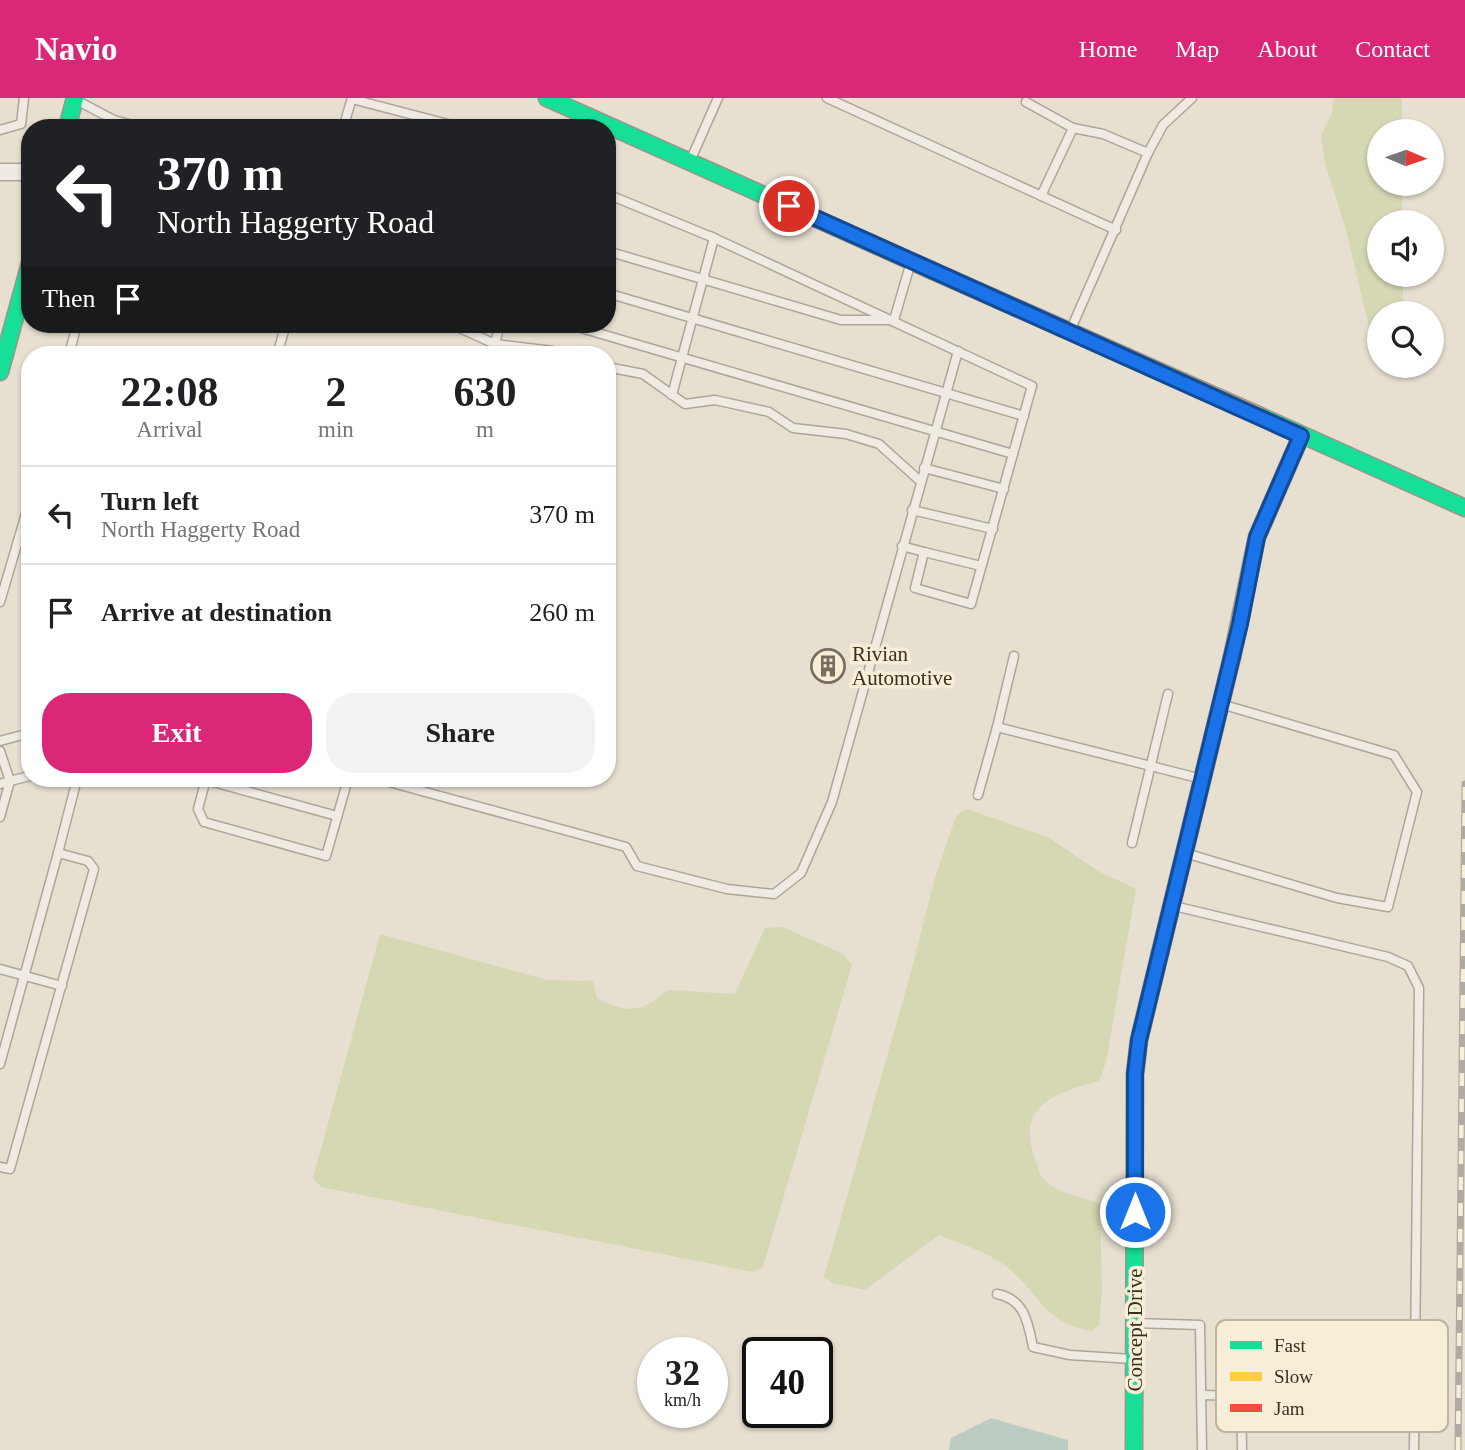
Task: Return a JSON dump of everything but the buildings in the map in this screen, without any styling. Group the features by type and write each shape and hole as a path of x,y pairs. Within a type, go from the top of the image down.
{"street":[{"path":"547,98 587,119"},
{"path":"69,119 75,99"},
{"path":"616,132 690,162 1465,508"},
{"path":"0,172 21,172"},
{"path":"0,372 21,296"},
{"name":"Concept Drive","path":"1134,1450 1135,1074 1139,1040 1221,704 1257,537 1301,436"}],"lane":[{"path":"22,119 24,98"},
{"path":"346,119 352,98 430,119"},
{"path":"690,162 718,98"},
{"path":"827,98 1116,230"},
{"path":"1070,332 1148,153 1163,125 1192,98"},
{"path":"75,99 116,119"},
{"path":"1026,102 1073,128 1103,134 1148,153"},
{"path":"0,130 21,124"},
{"path":"1041,196 1073,128"},
{"path":"616,198 714,238 1032,386 971,604 915,588 924,552"},
{"path":"672,395 714,238"},
{"path":"616,254 841,320 894,320"},
{"path":"894,320 912,261"},
{"path":"616,296 1024,416"},
{"path":"471,333 495,344 512,346"},
{"path":"495,344 498,333"},
{"path":"600,333 1013,454"},
{"path":"407,787 626,847 637,866 727,889 774,894 801,873 832,802 933,430 958,351"},
{"path":"616,369 643,374 685,404 715,400 769,412 793,428 846,434 878,444 920,481"},
{"path":"924,468 1004,489"},
{"path":"912,510 993,529"},
{"path":"0,602 21,531"},
{"path":"902,546 981,566"},
{"path":"978,795 1014,656"},
{"path":"1132,843 1168,694"},
{"path":"1185,853 1337,898 1388,908 1417,792 1394,755 1221,704"},
{"path":"997,727 1202,779"},
{"path":"0,741 21,735"},
{"path":"0,751 10,781 0,817"},
{"path":"0,784 21,778"},
{"path":"0,1064 75,787"},
{"path":"204,787 198,809 204,822 326,856 346,787"},
{"path":"234,787 337,816"},
{"path":"0,1167 10,1169 94,869 88,861 58,853"},
{"path":"1171,905 1388,957 1408,966 1419,989 1415,1320"},
{"path":"0,969 62,986"},
{"path":"997,1294 1016,1301 1026,1315 1033,1347 1070,1355 1135,1360"},
{"path":"1135,1323 1200,1325 1202,1450"},
{"path":"1202,1395 1216,1395"},
{"path":"1241,1432 1241,1450"},
{"path":"1414,1432 1414,1450"}],"green space":[{"path":"1334,98 1402,98 1402,119 1367,119 1367,196 1402,196 1402,210 1367,210 1367,287 1403,287 1403,301 1367,301 1367,318 1345,226 1325,164 1321,135 1332,113"},
{"path":"967,809 1048,837 1098,871 1136,889 1106,1062 1099,1081 1056,1096 1044,1104 1031,1124 1030,1139 1034,1156 1039,1172 1047,1183 1061,1191 1100,1204 1102,1290 1099,1325 1092,1331 1061,1320 1051,1313 1016,1275 996,1259 939,1235 865,1290 832,1283 824,1277 910,976 934,881 956,816"},
{"path":"783,927 843,954 852,965 763,1267 753,1272 321,1187 313,1178 380,934 547,980 593,981 597,998 617,1007 634,1009 659,998 668,990 735,994 765,928"}],"shaded area":[{"path":"991,1418 1068,1440 1068,1450 949,1450 951,1438"}],"railway":[{"path":"1458,1450 1465,784"}],"traffic: fast":[{"path":"69,119 75,98"},
{"path":"547,98 594,119"},
{"path":"616,129 931,270"},
{"path":"0,372 21,296"},
{"path":"1258,415 1465,508"},
{"path":"1134,1450 1135,1074 1139,1040 1160,953"}],"traffic: slow":[{"path":"931,270 1258,415"},
{"path":"1232,657 1257,537 1301,436"}],"traffic: jam":[{"path":"1160,953 1232,657"}],"place":[{"name":"Rivian Automotive","path":"828,666"}],"route":[{"path":"789,206 1301,436 1257,537 1240,624 1139,1040 1135,1074 1135,1212"}]}
